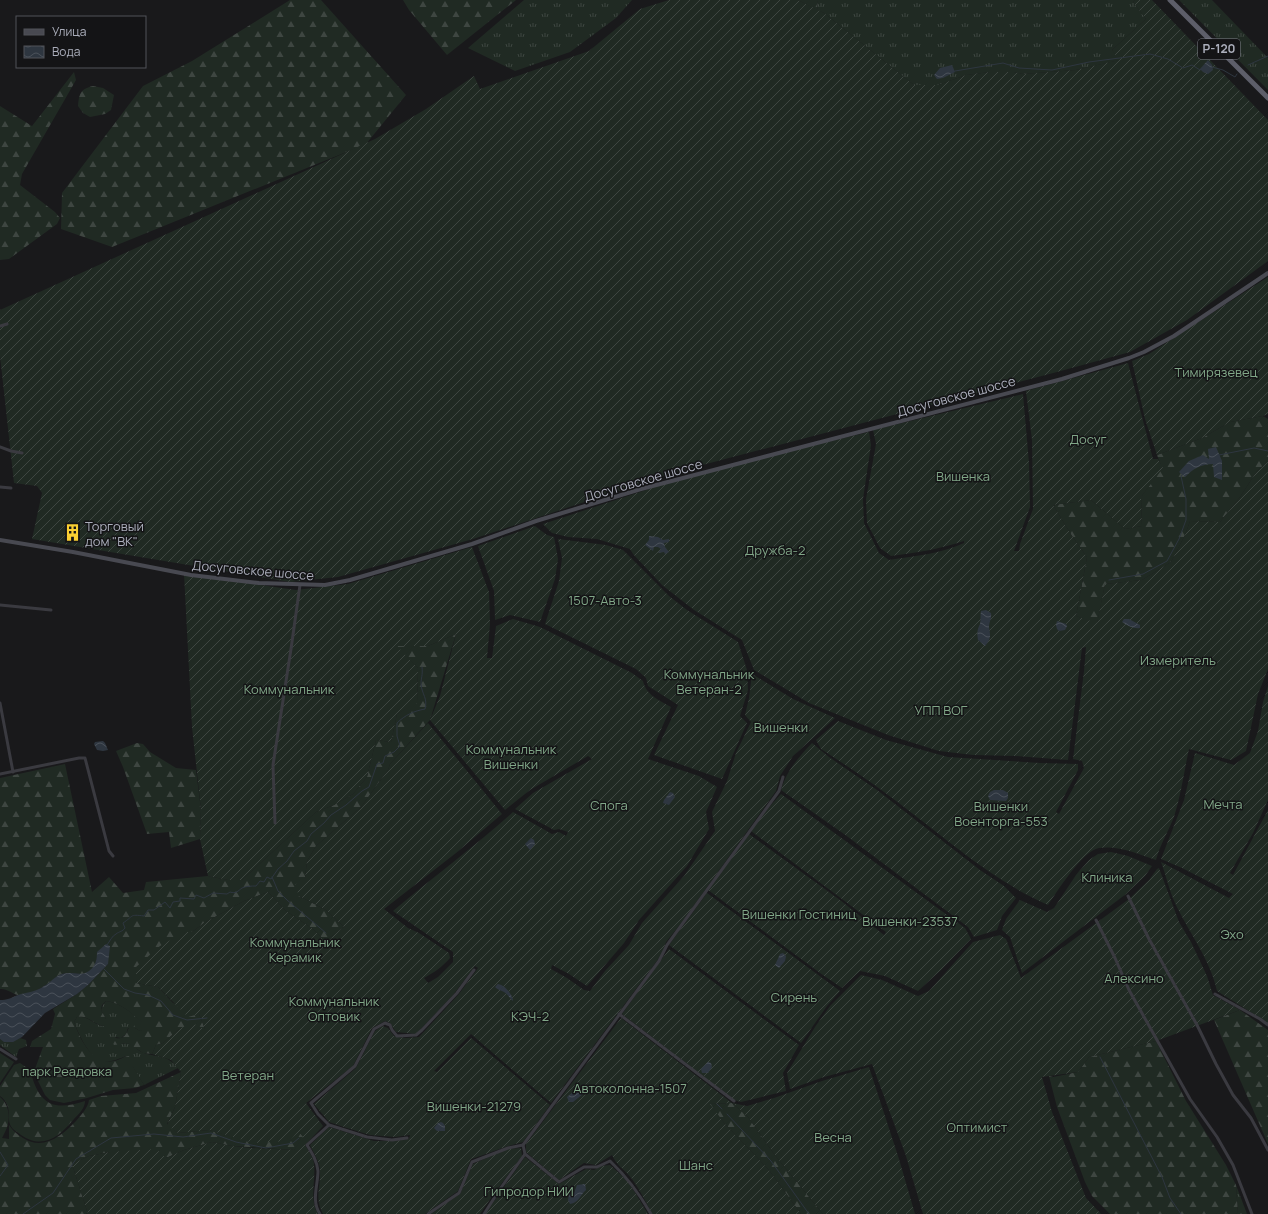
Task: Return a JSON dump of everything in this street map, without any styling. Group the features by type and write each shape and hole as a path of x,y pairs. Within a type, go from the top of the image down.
{"highway":[{"name":"Р-120","path":"1170,0 1268,98"}],"main road":[{"name":"Досуговское шоссе","path":"0,540 191,575 300,585 325,585 350,580 472,544 536,521 641,489 1062,379 1130,358 1174,336 1268,273"}],"street":[{"path":"0,326 7,324"},
{"path":"0,448 22,453"},
{"path":"0,487 11,488"},
{"path":"275,823 273,765 292,649 300,585"},
{"path":"0,604 51,610"},
{"path":"0,703 13,772"},
{"path":"0,774 85,758 109,851 113,856"},
{"path":"428,1214 459,1193 472,1162 508,1148 523,1145 659,961 667,945 779,791 783,777"},
{"path":"1128,896 1149,939 1197,1025 1233,1095 1250,1118 1268,1150"},
{"path":"1096,920 1116,958 1129,990 1190,1099 1217,1137 1234,1165 1252,1214"},
{"path":"407,1138 392,1140 367,1137 329,1125 318,1114 311,1103 355,1066 374,1029 385,1023 390,1025 397,1036 416,1035 457,993 474,970"},
{"path":"1215,994 1268,1025"},
{"path":"619,1014 734,1101"},
{"path":"0,1049 16,1059"},
{"path":"320,1214 316,1209 315,1194 318,1171 312,1152 307,1145 329,1125"},
{"path":"523,1145 525,1154 559,1182 584,1167 597,1167 610,1161 626,1176 642,1198 651,1214"},
{"path":"484,1214 525,1154"}],"green space":[{"path":"290,0 321,0 406,95 366,144 112,247 61,229 62,193 143,86 192,61"},
{"path":"403,0 516,0 447,55 409,10"},
{"path":"524,0 632,0 616,18 570,52 515,71 468,48"},
{"path":"669,0 798,0 824,13 914,85 938,85 966,75 990,72 1014,72 1023,74 1076,70 1119,60 1112,50 1146,19 1133,2 1135,0 1152,0 1268,120 1268,261 1187,320 1130,352 672,473 473,539 338,577 290,582 32,539 42,493 37,486 14,483 0,356 0,310 375,139 426,109 474,76 480,89 589,51 640,9"},
{"path":"798,0 818,0 817,10"},
{"path":"818,0 1135,0 1133,2 1146,19 1112,50 1120,60 1076,70 1023,74 1014,72 990,72 966,75 938,85 914,85 824,13 817,10"},
{"path":"1179,0 1212,0 1268,58 1268,90"},
{"path":"74,72 76,80 22,174 20,185 55,212 60,218 57,224 9,259 0,260 0,106 32,126"},
{"path":"93,86 103,88 114,95 111,110 105,114 90,117 83,113 78,106 78,102 83,90"},
{"name":"Тимирязевец","path":"1268,277 1268,414 1230,422 1202,438 1157,455 1145,419 1132,361 1149,354"},
{"path":"1128,363 1153,459 1158,459 1163,468 1141,497 1142,526 1125,529 1091,500 1053,505 1087,557 1076,616 1097,623 1105,584 1142,580 1171,562 1185,535 1190,521 1220,522 1240,497 1257,471 1268,461 1268,669 1258,694 1246,751 1231,760 1189,749 1181,792 1174,817 1156,860 1128,851 1106,847 1099,848 1085,856 1070,873 1048,905 1028,896 991,873 884,792 821,749 816,740 838,721 886,740 948,757 1078,764 1078,770 1056,812 1059,814 1084,768 1082,761 1073,759 1086,647 1082,648 1068,760 1015,756 973,755 939,751 888,735 809,703 754,670 742,640 694,610 662,585 630,549 597,539 568,537 552,533 543,524 664,484 719,468 869,432 871,445 863,499 864,523 879,553 889,560 946,550 964,543 964,541 909,554 891,556 880,548 867,523 866,499 876,444 873,430 1023,394 1029,463 1030,507 1014,551 1019,551 1020,544 1033,509 1032,440 1026,391"},
{"path":"1263,416 1268,419 1268,461 1257,471 1240,497 1220,522 1190,521 1185,535 1171,562 1142,580 1105,584 1097,624 1076,616 1087,557 1053,505 1091,500 1125,529 1142,526 1141,497 1162,468 1157,455 1202,438 1230,422"},
{"path":"535,526 547,535 554,537 558,559 555,579 540,622 510,615 495,620 494,591 478,546"},
{"path":"558,539 606,545 623,550 669,596 687,610 738,642 747,670 748,690 740,716 747,723 722,779 654,755 678,705 648,686 646,678 636,669 545,624 559,581 562,558"},
{"path":"472,547 489,592 490,624 487,658 492,658 496,626 513,619 540,627 632,673 643,681 650,694 671,707 648,759 699,776 717,787 706,812 709,829 687,866 639,920 624,943 587,986 552,965 551,969 584,990 590,991 605,971 629,945 642,923 684,876 715,831 712,812 727,781 736,753 751,722 745,715 752,674 793,699 835,718 793,756 780,776 776,791 666,942 662,954 551,1103 471,1034 434,1071 437,1072 471,1038 550,1105 523,1142 471,1159 458,1191 425,1214 323,1214 318,1198 320,1168 310,1145 329,1127 374,1141 409,1139 410,1135 395,1137 370,1135 347,1128 329,1122 314,1104 356,1068 375,1031 382,1026 388,1028 394,1036 406,1038 419,1037 459,994 478,968 475,966 453,995 416,1034 396,1032 390,1023 385,1021 372,1028 353,1066 306,1103 323,1126 305,1145 314,1162 313,1196 315,1208 318,1214 88,1214 72,1164 89,1156 110,1152 156,1149 166,1158 184,1150 212,1142 252,1148 294,1150 303,1137 299,1132 288,1141 253,1143 209,1130 178,1133 167,1125 175,1107 181,1072 171,1060 152,1054 156,1045 163,1043 179,1029 192,1023 205,1029 199,1014 188,1017 158,987 136,983 136,967 160,946 185,932 192,932 204,923 244,901 268,892 286,911 313,929 325,941 344,927 326,910 299,896 295,885 305,878 307,861 316,846 361,807 388,770 390,764 428,723 502,814 456,853 384,909 408,928 419,933 449,953 450,958 447,961 432,974 424,978 428,983 438,977 453,962 453,952 393,911 513,812 552,834 559,832 566,836 568,832 559,829 554,830 515,809 533,793 592,759 588,756 530,790 505,810 430,720 440,696 456,634 428,646 397,646 418,668 417,703 397,714 391,742 376,740 367,777 353,794 334,805 316,812 242,880 228,880 208,876 200,839 201,810 192,727 184,574 296,590 348,584"},
{"path":"456,634 430,720 390,764 388,770 361,807 316,846 307,861 305,878 299,896 326,910 344,927 325,941 313,929 286,911 268,892 244,901 204,923 192,932 185,932 136,983 158,987 173,1003 199,1014 205,1029 179,1029 163,1043 156,1045 152,1054 143,1053 128,1043 114,1045 111,1040 125,1036 130,1024 134,1024 135,1028 140,1031 144,1029 143,1023 118,1004 106,1001 102,1005 101,1010 106,1019 107,1026 99,1025 82,1017 77,1017 74,1022 83,1043 93,1055 99,1059 114,1061 129,1056 134,1059 132,1065 144,1085 135,1088 113,1090 64,1103 50,1100 45,1095 37,1079 35,1069 43,1047 30,1047 32,1041 51,1029 55,1014 53,1009 77,994 88,985 108,964 97,952 96,963 89,972 81,974 61,974 41,988 21,995 0,989 0,778 65,764 92,892 109,877 123,893 144,890 146,882 208,876 228,880 242,880 316,812 334,805 353,794 367,777 376,740 391,742 397,714 417,702 418,668 396,646 428,646"},
{"path":"1268,686 1268,800 1253,833 1230,873 1233,875 1268,810 1268,1023 1217,991 1214,979 1204,957 1175,903 1161,862 1229,898 1233,894 1161,859 1184,800 1195,753 1234,765 1250,753 1258,731 1263,702"},
{"path":"137,743 143,744 150,752 176,768 196,770 201,810 200,839 171,848 169,832 147,834 116,751"},
{"name":"Вишенки","path":"812,743 829,757 877,790 980,870 1004,886 1016,898 1002,916 997,930 974,937 968,927 844,834 781,790 790,770"},
{"path":"781,794 965,928 971,939 918,991 885,976 860,971 842,988 708,890 749,834 840,900 884,935 886,932 751,831"},
{"name":"Клиника","path":"1111,852 1128,856 1152,866 1145,876 1126,894 1022,973 1010,937 1002,930 1006,919 1020,900 1047,912 1054,908 1076,875 1089,860 1098,854"},
{"path":"1159,868 1179,922 1191,942 1207,976 1213,995 1240,1010 1156,1041 1089,1057 1078,1072 1042,1077 1052,1112 1086,1198 1101,1214 923,1214 906,1156 872,1064 824,1077 790,1089 787,1073 815,1027 830,1006 861,975 882,980 918,996 929,991 973,942 1000,935 1006,939 1021,978 1129,899"},
{"name":"Сирень","path":"707,893 840,991 827,1006 801,1043 669,945"},
{"path":"669,949 799,1045 783,1073 786,1091 741,1102 734,1100 622,1014"},
{"path":"106,1001 118,1004 144,1023 144,1030 140,1031 135,1028 128,1028 126,1034 121,1038 115,1037 122,1044 128,1043 149,1055 166,1058 178,1068 144,1085 126,1056 114,1060 101,1061 92,1055 81,1038 74,1022 77,1017 81,1017 89,1019 98,1025 106,1026 106,1019 101,1010"},
{"path":"1240,1010 1268,1030 1268,1144 1214,1020"},
{"path":"621,1018 732,1103 710,1104 725,1124 769,1170 801,1214 652,1214 635,1183 616,1162 612,1155 596,1165 584,1163 559,1180 526,1152 526,1144"},
{"path":"20,1038 26,1040 27,1046 19,1049 16,1057 0,1045 0,1039 8,1042"},
{"path":"1156,1041 1186,1101 1226,1165 1236,1185 1238,1214 1110,1214 1092,1196 1085,1182 1057,1107 1049,1076 1053,1077 1078,1072 1089,1057"},
{"name":"парк Реадовка","path":"0,1053 14,1062 0,1083"},
{"name":"парк Реадовка","path":"20,1063 30,1070 38,1091 48,1102 55,1105 64,1106 85,1101 83,1108 78,1115 62,1131 50,1139 36,1141 29,1139 21,1135 10,1125 7,1104 0,1096 0,1086 14,1065"},
{"name":"Весна","path":"869,1067 915,1214 823,1214 774,1154 748,1117 732,1103 747,1106"},
{"name":"парк Реадовка","path":"181,1072 175,1107 167,1124 178,1133 209,1130 231,1136 299,1132 304,1137 294,1150 232,1146 212,1142 184,1150 166,1158 110,1152 89,1156 72,1164 88,1214 0,1214 0,1097 6,1104 9,1118 7,1128 2,1138 9,1139 9,1125 23,1138 30,1142 38,1143 52,1140 71,1127 84,1111 89,1100 101,1096 136,1093"},
{"path":"732,1103 748,1117 774,1154 823,1214 801,1214 769,1170 725,1124 709,1104"},
{"path":"521,1148 522,1156 480,1214 431,1214 460,1194 473,1164 507,1149"},
{"name":"Гипродор НИИ","path":"525,1157 559,1184 586,1169 594,1170 601,1166 610,1165 628,1181 648,1214 485,1214"},
{"path":"1236,1185 1247,1214 1238,1214"}],"water":[{"path":"1208,60 1212,65 1213,70 1208,74 1200,69"},
{"path":"952,65 955,72 943,78 937,79 934,75 940,68"},
{"path":"1216,447 1222,461 1222,480 1214,477 1213,464 1198,468 1185,477 1179,472 1189,461 1203,455 1209,459 1208,449"},
{"path":"649,536 658,537 663,540 669,539 669,542 664,543 669,552 665,554 664,552 658,553 661,549 658,547 654,547 653,551 645,545 649,540"},
{"path":"986,610 991,613 991,615 989,627 990,639 985,646 978,640 977,633 981,611"},
{"path":"1124,619 1129,619 1140,625 1140,628 1133,628 1126,625 1122,622"},
{"path":"1057,621 1066,624 1067,626 1065,630 1059,631 1057,629"},
{"path":"103,741 108,750 97,750 94,744 95,742"},
{"path":"994,790 1003,790 1008,793 1008,798 1006,801 990,800 988,796 990,792"},
{"path":"670,792 673,793 675,797 669,805 663,803 664,800"},
{"path":"531,838 534,840 535,844 530,850 525,844"},
{"path":"106,944 110,946 108,964 88,985 77,994 45,1013 22,1037 13,1042 4,1042 0,1039 0,1000 38,990 55,977 66,973 86,973 95,965 97,952"},
{"path":"783,953 786,956 785,961 779,968 775,965 780,954"},
{"path":"498,984 503,986 508,991 512,996 513,1001 505,993 495,987"},
{"path":"708,1062 711,1063 712,1067 708,1073 702,1073 701,1069"},
{"path":"574,1091 579,1091 583,1094 573,1102 569,1102 567,1097"},
{"path":"441,1122 445,1126 445,1131 437,1131 434,1128"},
{"path":"585,1184 586,1190 577,1200 570,1204 568,1200 569,1194 574,1193 577,1185"}],"waterway":[{"path":"955,71 1003,63 1019,68 1052,70 1089,62 1150,54 1168,59 1183,68 1192,65 1200,70 1202,69"},
{"path":"1248,65 1268,56"},
{"path":"1212,67 1223,70 1235,77 1237,74"},
{"path":"1219,455 1254,448 1268,451"},
{"path":"1109,580 1143,574 1167,561 1179,539 1186,520 1186,499 1182,475"},
{"path":"107,945 113,936 125,928 123,923 131,917 134,915 144,916 148,910 154,910 165,902 170,908 173,902 180,901 180,898 194,899 196,895 204,898 213,893 232,893 244,887 256,886 260,881 264,882 267,877 271,879 294,851 307,841 311,834 331,815 369,787 377,764 383,763 385,756 394,752 400,746 397,736 397,723 410,714 425,709 426,702 421,684 422,667"},
{"path":"272,877 278,891 326,933"},
{"path":"104,969 124,989 135,993 148,995 161,1001 173,1015 187,1020 207,1018"},
{"path":"1100,1057 1162,1177 1170,1198 1181,1214"},
{"path":"717,1104 722,1109"},
{"path":"727,1114 771,1161 809,1214"},
{"path":"23,1214 53,1193 76,1159 111,1138 154,1134 183,1137 211,1133 236,1142 266,1148 293,1143 299,1138"},
{"path":"0,1152 8,1165 0,1176"}],"place":[{"name":"Торговый дом \"ВК\"","path":"72,533"}],"park label":[{"name":"Досуг","path":"1088,439"},
{"name":"Вишенка","path":"963,476"},
{"name":"Дружба-2","path":"775,550"},
{"name":"1507-Авто-3","path":"605,600"},
{"name":"Измеритель","path":"1178,660"},
{"name":"Коммунальник Ветеран-2","path":"709,682"},
{"name":"Коммунальник","path":"289,689"},
{"name":"УПП ВОГ","path":"941,710"},
{"name":"Коммунальник Вишенки","path":"511,756"},
{"name":"Мечта","path":"1223,804"},
{"name":"Спога","path":"609,805"},
{"name":"Вишенки Военторга-553","path":"1001,814"},
{"name":"Вишенки Гостиниц","path":"799,914"},
{"name":"Вишенки-23537","path":"910,921"},
{"name":"Эхо","path":"1232,934"},
{"name":"Коммунальник Керамик","path":"295,950"},
{"name":"Алексино","path":"1134,978"},
{"name":"Коммунальник Оптовик","path":"334,1008"},
{"name":"КЭЧ-2","path":"530,1016"},
{"name":"Ветеран","path":"248,1075"},
{"name":"Автоколонна-1507","path":"630,1088"},
{"name":"Вишенки-21279","path":"474,1106"},
{"name":"Оптимист","path":"977,1127"},
{"name":"Шанс","path":"696,1165"}]}
